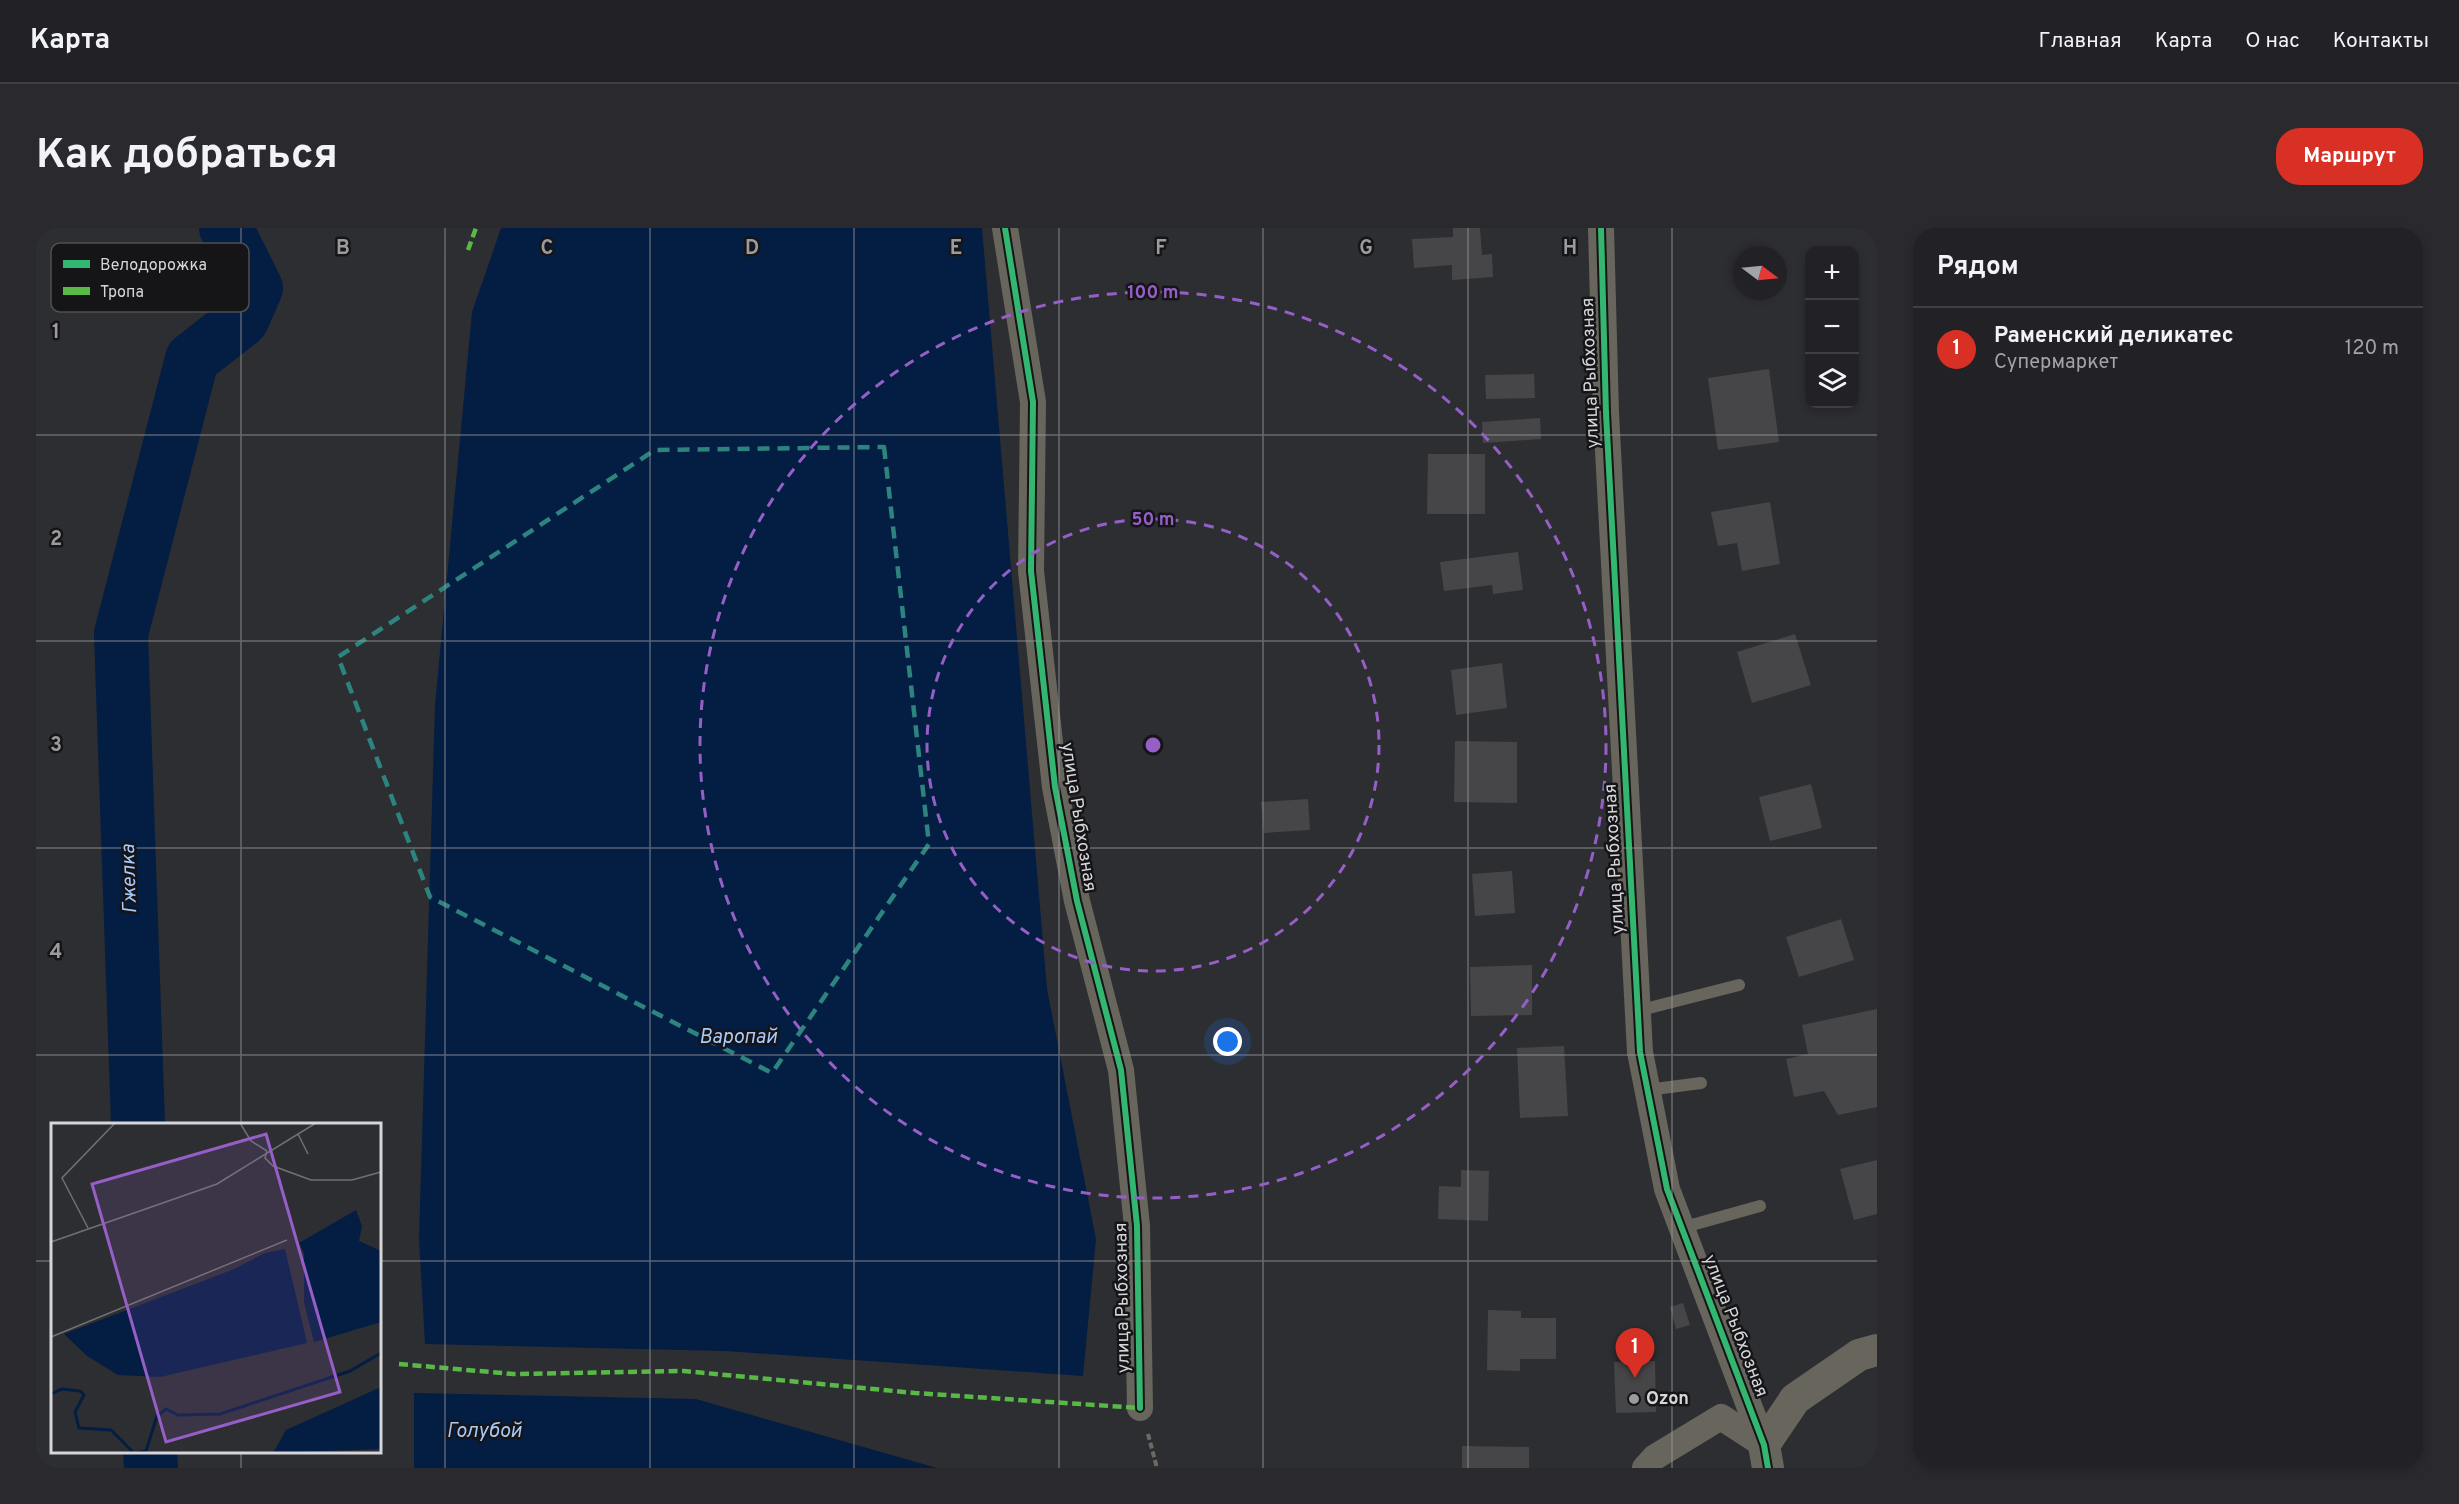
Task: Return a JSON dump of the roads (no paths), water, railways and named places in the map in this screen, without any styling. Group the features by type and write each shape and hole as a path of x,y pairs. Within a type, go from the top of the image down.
{"street":[{"name":"улица Рыбхозная","path":"1005,228 1033,402 1031,571 1055,787 1077,901 1121,1070 1137,1226 1140,1408"},
{"name":"улица Рыбхозная","path":"1601,228 1606,413 1640,1052 1667,1190 1766,1457"},
{"path":"1645,1468 1655,1457 1721,1417 1766,1457 1795,1399 1859,1355 1877,1350"}],"lane":[{"path":"1637,1011 1739,985"},
{"path":"1647,1090 1701,1083"},
{"path":"1681,1228 1760,1206"}],"water":[{"name":"Варопай","path":"501,228 982,228 1047,989 1096,1239 1083,1376 725,1351 425,1344 419,1239 435,705 472,312"},
{"name":"Голубой","path":"414,1393 696,1399 937,1468 414,1468"}],"waterway":[{"name":"Гжелка","path":"226,228 234,243"},
{"name":"Гжелка","path":"249,274 256,288 249,304"},
{"name":"Гжелка","path":"138,1123 121,634 192,359 242,320 246,312"},
{"name":"Гжелка","path":"150,1453 151,1468"}],"place":[{"name":"Раменский деликатес","path":"1635,1378"},
{"name":"Ozon","path":"1634,1399"}]}
